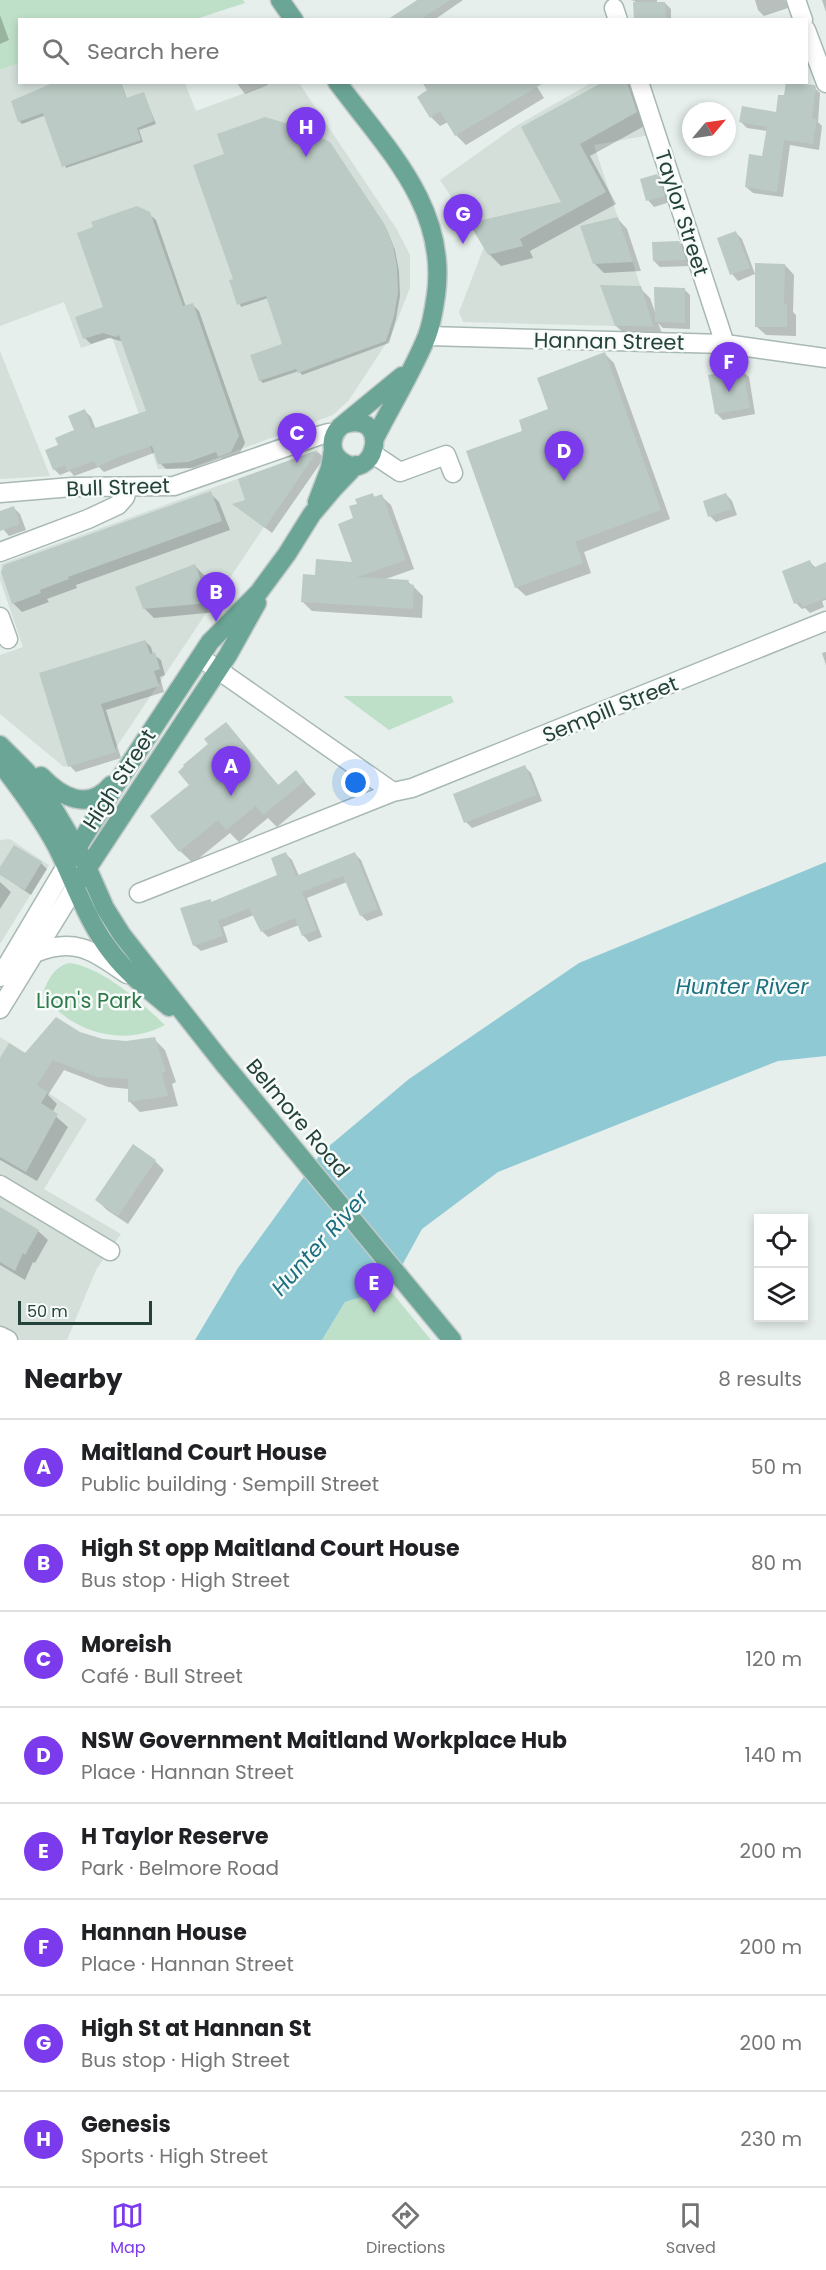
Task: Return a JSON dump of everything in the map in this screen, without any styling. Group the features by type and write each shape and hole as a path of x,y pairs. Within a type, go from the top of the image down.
{"main road":[{"path":"280,0 293,18"},
{"path":"338,84 411,181 431,224 438,258 438,274 432,321 427,336 364,463 356,465 342,462 338,436"},
{"path":"338,436 411,369"},
{"path":"338,436 354,422 363,424 370,430 374,446"},
{"name":"High Street","path":"312,514 330,468 338,436"},
{"name":"High Street","path":"75,887 218,670 274,573 312,514 356,465"},
{"name":"High Street","path":"66,867 130,762 220,631 259,592 274,573"},
{"path":"0,738 18,752 52,788 62,795 87,800 106,791 130,762"},
{"name":"Belmore Road","path":"0,745 40,790 78,849 105,908 122,935 223,1063 452,1340"},
{"name":"Belmore Road","path":"0,763 34,809 99,934 112,953 140,983 202,1036"}],"street":[{"path":"795,0 802,18"},
{"path":"808,33 826,83"},
{"name":"Taylor Street","path":"640,84 725,344"},
{"name":"Hannan Street","path":"427,336 725,344 826,358"},
{"name":"Bull Street","path":"0,493 72,487 174,486 318,436 328,433 338,436"},
{"path":"374,446 400,472 446,455 453,473"},
{"path":"0,552 88,519 118,505 128,487"},
{"path":"0,617 8,639"},
{"name":"Sempill Street","path":"139,893 393,792 412,788 826,621"},
{"path":"201,658 393,792"},
{"name":"High Street","path":"0,977 6,955 66,867"},
{"name":"High Street","path":"0,1009 75,887"},
{"path":"35,953 59,945 83,948 108,961 140,983"},
{"path":"0,1185 110,1251"}],"shaded area":[{"path":"18,64 18,84 185,84 196,111 269,84 300,84 396,228 410,255 410,288 391,336 349,400 333,415 190,468 158,469 112,337 81,348 64,302 0,326 0,70"},
{"path":"589,84 634,84 650,135 594,145 654,327 463,322 459,312 484,247 440,180 516,126"},
{"path":"0,351 50,476 0,479"},
{"path":"315,451 113,752 64,767 0,714 0,655 23,647 0,580 1,564"},
{"path":"10,839 49,865 0,944 0,840"},
{"path":"0,1037 48,1067 37,1085 87,1119 44,1189 121,1234 96,1270 67,1340 0,1340"}],"green space":[{"path":"0,0 243,0 245,3 199,18 18,18 18,66 17,64 0,70"},
{"path":"343,696 451,696 454,702 389,730"},
{"name":"Lion's Park","path":"69,963 107,978 165,1025 149,1032 115,1035 98,1032 67,1018 43,993 52,974 59,967"},
{"path":"389,1289 431,1340 322,1340 345,1302"}],"water":[{"name":"Hunter River","path":"826,862 826,1056 778,1061 498,1172 422,1229 389,1289 345,1302 322,1340 195,1340 238,1268 322,1152 409,1079 579,963"}],"building":[{"path":"417,0 450,0 423,18 390,18"},
{"path":"633,2 665,2 666,18 634,18"},
{"path":"50,84 122,84 126,98 144,92 154,121 137,128 141,140 62,167 43,113 18,122 11,101"},
{"path":"423,84 542,84 455,136 440,111 430,118 417,97 427,90"},
{"path":"599,84 628,84 637,112 580,144 606,192 520,239 523,246 488,255 469,223 561,202 521,127"},
{"path":"786,84 815,85 812,118 817,119 813,144 784,140 777,192 745,187 749,154 762,156 767,127 739,122 742,106 776,112 778,95 784,95"},
{"path":"265,117 299,127 330,142 385,225 393,246 398,292 394,316 386,341 298,373 296,369 259,381 250,355 282,344 266,296 237,305 229,280 233,279 193,165 224,154 217,134"},
{"path":"657,174 665,196 646,201 640,179"},
{"path":"137,206 150,212 183,306 193,303 239,436 231,452 218,457 216,452 188,462 158,464 152,446 118,457 97,467 94,461 67,471 65,465 53,470 45,450 58,445 55,438 74,430 68,416 85,409 92,429 146,411 119,335 116,337 103,333 83,339 75,317 103,307 77,233 93,227 91,222"},
{"path":"618,217 633,262 593,264 580,226"},
{"path":"736,231 750,268 730,275 717,238"},
{"path":"679,241 686,260 653,261 652,242"},
{"path":"755,263 785,264 784,304 787,304 787,327 755,327"},
{"path":"600,285 641,286 654,327 615,326"},
{"path":"654,287 685,288 685,323 655,322"},
{"path":"605,352 661,510 575,542 583,563 515,588 466,451 522,431 519,420 548,409 537,378"},
{"path":"743,369 750,408 715,414 708,375"},
{"path":"318,450 265,528 232,504 245,500 238,479"},
{"path":"211,491 222,521 68,577 69,579 40,590 41,593 12,604 1,572 4,565"},
{"path":"373,493 374,497 382,494 406,560 357,577 409,580 408,584 414,585 413,609 301,602 303,574 315,575 316,559 352,562 338,524 353,518 349,506 357,504 355,499"},
{"path":"726,493 732,509 708,517 703,501"},
{"path":"14,506 20,524 0,531 0,511"},
{"path":"810,560 813,568 826,562 826,598 803,607 800,602 794,604 782,571"},
{"path":"195,564 209,603 143,609 135,587"},
{"path":"145,640 150,654 155,652 160,669 154,671 159,686 101,704 116,752 68,767 39,673"},
{"path":"226,722 278,785 296,770 305,781 263,815 256,806 226,830 218,820 179,852 150,816 189,785 178,772 208,744 204,739"},
{"path":"525,765 537,795 464,823 453,794"},
{"path":"14,845 42,862 25,890 0,875 0,867"},
{"path":"286,852 296,876 355,852 378,909 360,916 343,876 302,892 317,930 302,936 295,918 261,932 249,908 218,921 223,936 193,946 180,908 211,899 211,902 277,875 271,858"},
{"path":"56,1017 80,1032 103,1039 126,1041 155,1037 166,1071 162,1073 168,1096 128,1102 128,1079 96,1077 53,1060 37,1085 48,1092 41,1103 58,1114 26,1172 0,1157 0,1058 9,1043 25,1053"},
{"path":"133,1144 156,1160 118,1216 95,1200"},
{"path":"0,1207 39,1230 25,1255 23,1253 15,1271 0,1262"}],"place":[{"name":"Genesis","path":"306,157"},
{"name":"High St at Hannan St","path":"463,244"},
{"name":"Hannan House","path":"729,392"},
{"name":"Moreish","path":"297,463"},
{"name":"NSW Government Maitland Workplace Hub","path":"564,481"},
{"name":"High St opp Maitland Court House","path":"216,622"},
{"name":"Maitland Court House","path":"231,796"},
{"name":"H Taylor Reserve","path":"374,1313"}]}
